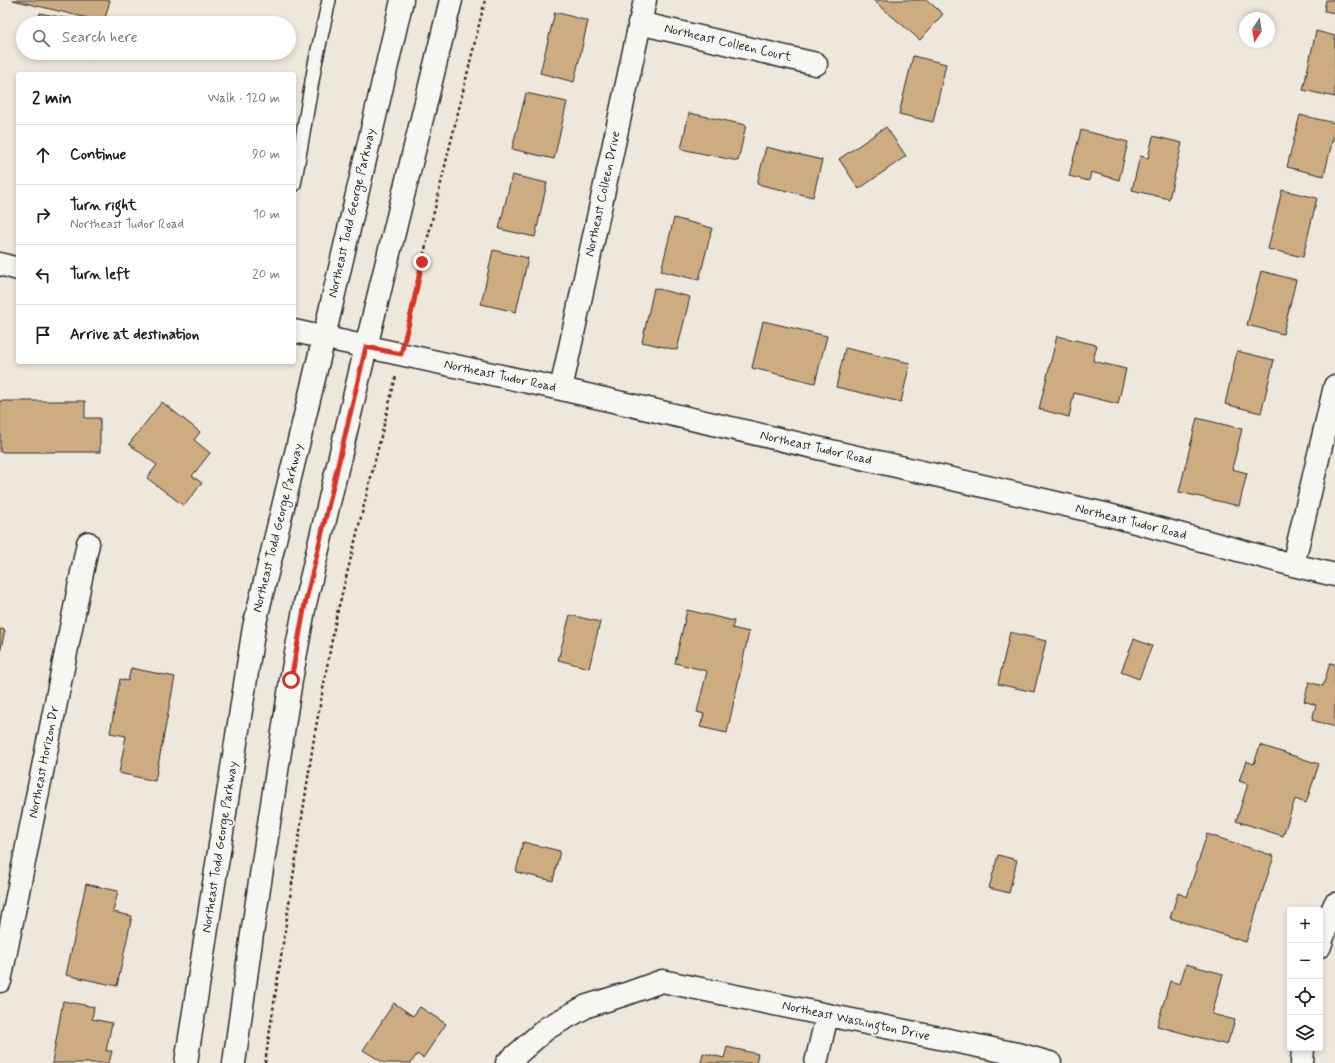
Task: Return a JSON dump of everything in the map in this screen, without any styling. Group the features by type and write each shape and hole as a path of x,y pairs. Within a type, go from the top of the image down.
{"street":[{"name":"Northeast Todd George Parkway","path":"186,1063 254,627 324,337 402,0"},
{"path":"234,1063 291,680 303,612 451,0"},
{"name":"Northeast Colleen Drive","path":"561,389 646,0"},
{"name":"Northeast Colleen Court","path":"640,23 816,64"},
{"path":"0,264 16,268"},
{"name":"Northeast Tudor Road","path":"296,331 561,389 1109,515 1335,575"},
{"path":"1293,565 1335,386"},
{"name":"Northeast Horizon Dr","path":"0,981 88,543"},
{"path":"1321,943 1335,904"},
{"name":"Northeast Washington Drive","path":"507,1063 547,1028 587,1006 662,981 1022,1055 1050,1063"},
{"path":"816,1063 827,1015"},
{"path":"1302,1063 1303,1051"}],"lane":[{"path":"296,173 315,64 329,0"}],"path":[{"path":"265,1063 314,738 336,618 413,306 424,254 485,0"}],"building":[{"path":"13,0 110,0 106,16 79,16"},
{"path":"873,0 927,0 943,14 920,40"},
{"path":"1326,0 1335,0 1335,13 1324,11"},
{"path":"555,12 588,21 574,82 540,73"},
{"path":"40,13 55,16 39,16"},
{"path":"1316,31 1335,36 1335,97 1303,90"},
{"path":"913,56 946,64 933,122 899,114"},
{"path":"526,93 567,102 554,159 512,149"},
{"path":"689,113 746,125 738,161 681,149"},
{"path":"1300,115 1335,123 1335,130 1324,176 1287,167"},
{"path":"886,127 906,156 859,189 839,159"},
{"path":"1081,130 1128,142 1119,180 1091,172 1089,181 1069,176"},
{"path":"1153,136 1182,143 1169,199 1132,190 1140,156 1148,158"},
{"path":"766,147 822,160 813,197 757,184"},
{"path":"512,175 547,183 535,237 499,229"},
{"path":"1282,190 1317,198 1303,257 1268,249"},
{"path":"674,218 712,228 699,280 661,271"},
{"path":"493,250 528,258 516,312 481,304"},
{"path":"1261,271 1296,280 1283,334 1247,325"},
{"path":"654,288 690,297 677,350 642,342"},
{"path":"763,321 827,336 815,383 752,368"},
{"path":"1057,336 1097,345 1093,361 1126,369 1118,404 1074,393 1069,417 1039,409"},
{"path":"845,348 910,363 901,402 836,387"},
{"path":"1237,351 1274,360 1261,413 1225,404"},
{"path":"0,401 85,401 85,418 100,418 100,452 0,452"},
{"path":"162,402 200,432 194,440 210,453 192,476 202,483 184,506 147,478 157,465 129,444"},
{"path":"1197,418 1242,429 1232,469 1247,473 1239,506 1179,492"},
{"path":"687,610 734,621 732,628 749,632 727,733 700,727 704,714 697,712 707,671 675,663"},
{"path":"570,615 600,622 589,668 558,660"},
{"path":"0,629 5,630 0,653"},
{"path":"1010,632 1046,641 1034,692 998,684"},
{"path":"1134,639 1152,646 1139,679 1121,672"},
{"path":"1330,663 1335,664 1335,727 1312,720 1316,705 1304,701 1309,682 1323,686"},
{"path":"131,668 175,677 155,781 119,773 126,736 110,733 120,679 128,681"},
{"path":"1260,745 1319,764 1306,803 1295,799 1283,836 1236,821 1248,784 1239,781 1246,761 1254,764"},
{"path":"1207,834 1274,856 1246,942 1170,918 1178,893 1187,897"},
{"path":"523,842 560,851 553,881 516,872"},
{"path":"998,855 1017,860 1009,893 989,888"},
{"path":"86,884 118,891 113,912 132,916 117,986 66,975"},
{"path":"1186,964 1223,974 1212,1014 1235,1020 1227,1045 1157,1026 1170,981 1180,984"},
{"path":"63,1001 94,1007 92,1019 112,1023 106,1051 112,1051 109,1063 52,1063"},
{"path":"394,1003 413,1016 420,1007 446,1024 423,1058 417,1054 411,1063 384,1063 363,1050"},
{"path":"727,1047 758,1054 756,1063 701,1063 703,1053 724,1058"}],"route":[{"path":"291,680 305,604 366,347 401,354 422,262"}]}
